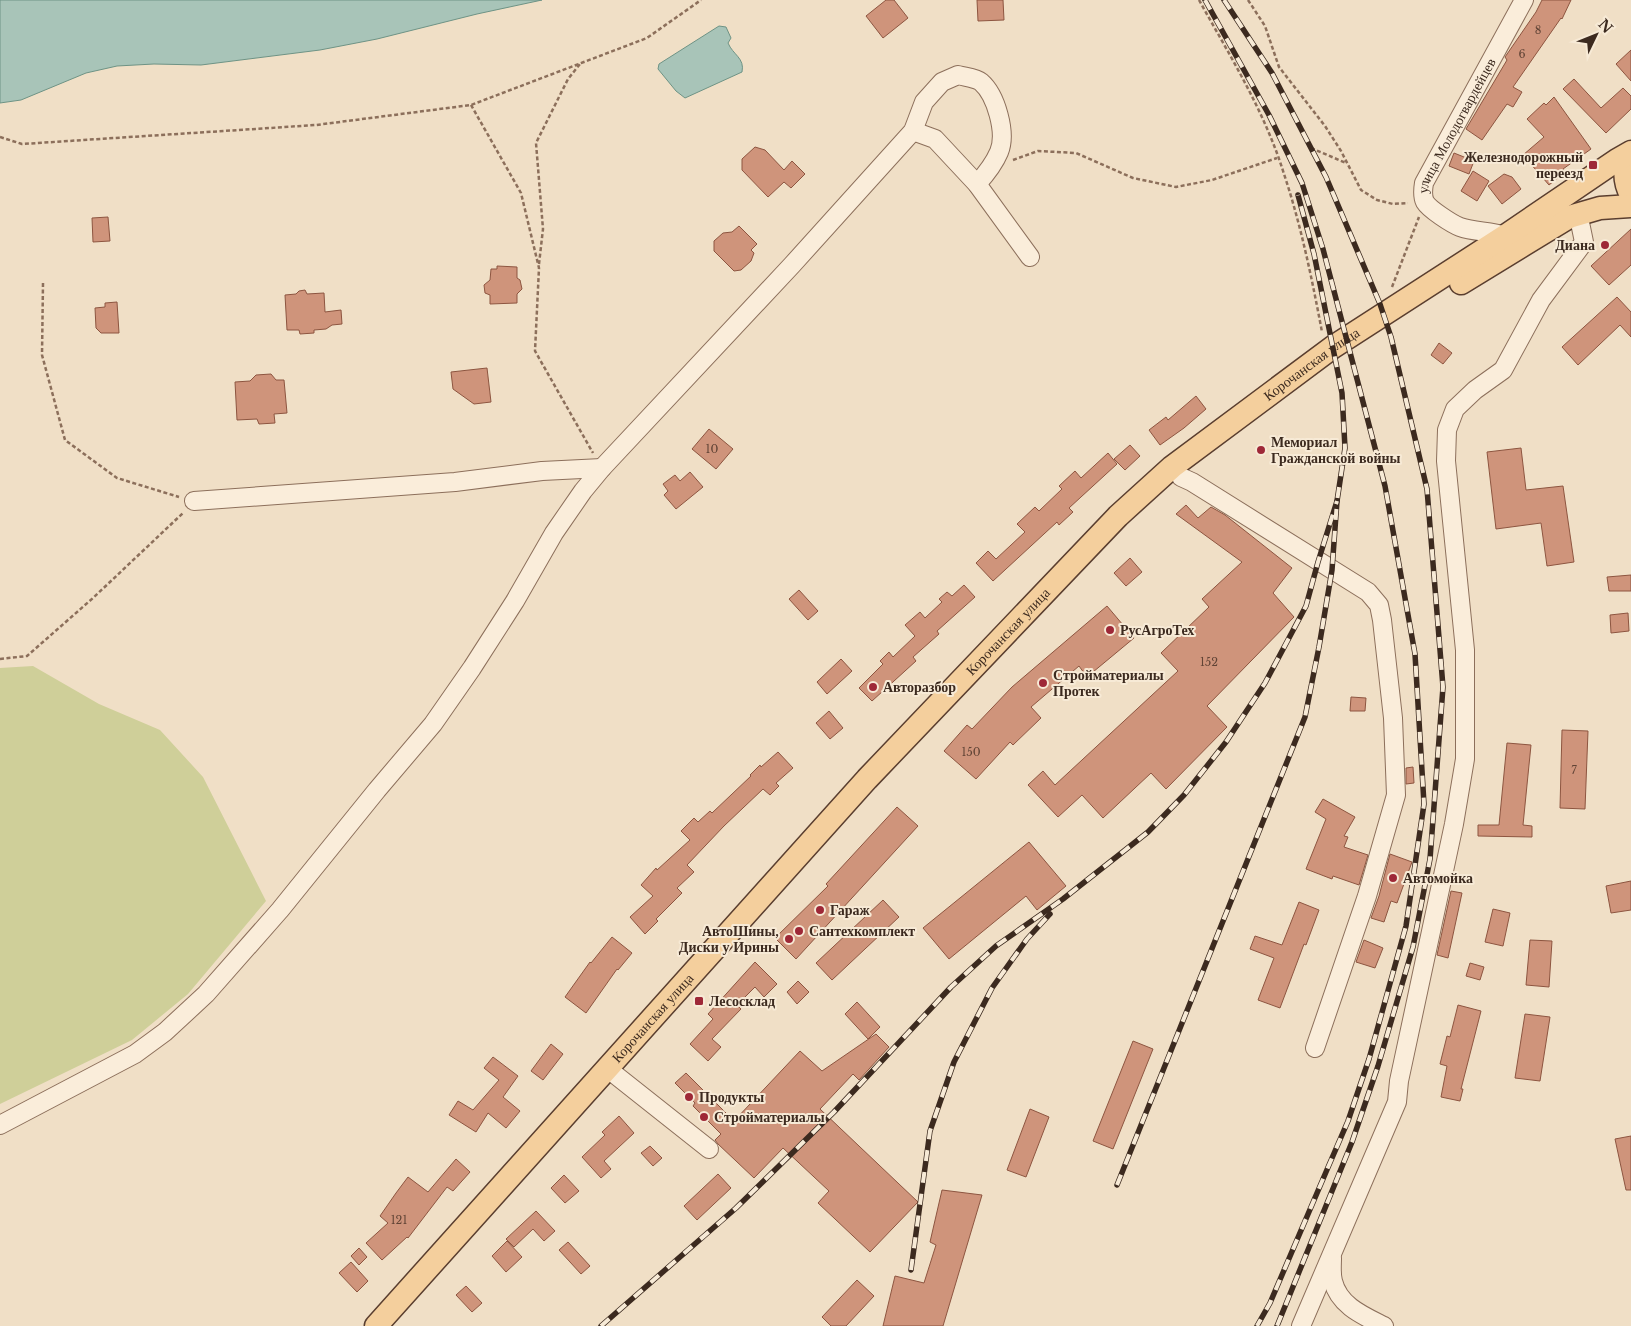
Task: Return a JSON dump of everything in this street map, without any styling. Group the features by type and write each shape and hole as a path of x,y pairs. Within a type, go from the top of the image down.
{"main road":[{"path":"1631,153 1625,175 1627,187 1631,195"},
{"name":"Корочанская улица","path":"392,1326 867,779 1118,516 1172,468 1333,347 1505,236 1617,160 1631,153"},
{"name":"Корочанская улица","path":"376,1326 878,786 1128,524 1181,477 1350,351 1561,221 1578,213 1600,208 1631,206"}],"street":[{"name":"улица Молодогвардейцев","path":"1505,236 1493,232 1459,227 1432,209 1425,202 1423,192 1424,183 1524,0"},
{"path":"0,1126 135,1054 165,1032 206,994 280,910 433,724 499,626 554,533 602,468 792,265 913,131 924,102 942,82 958,75 980,81 993,98 1002,125 1000,150 990,169 977,184"},
{"path":"913,131 935,139 977,184 1030,258"},
{"path":"1301,1326 1397,1102 1454,824 1465,759 1465,650 1446,461 1447,430 1455,409 1475,390 1503,370 1541,300 1584,242 1578,213"},
{"path":"194,501 456,482 542,471 602,468"},
{"path":"1181,477 1192,482 1368,592 1379,606 1393,718 1396,795 1367,896 1314,1048"},
{"path":"612,1073 709,1149"},
{"path":"1332,1254 1333,1282 1344,1302 1360,1315 1384,1326"}],"path":[{"path":"0,138 22,144 316,124 471,105 647,38 701,0"},
{"path":"1199,0 1245,83 1269,133 1284,172 1311,276 1322,332"},
{"path":"1248,0 1265,26 1279,67 1325,126 1348,163 1361,190 1377,200 1393,204 1425,202 1391,290"},
{"path":"580,64 568,79 536,143 543,228 535,351 602,468"},
{"path":"471,105 521,193 539,268"},
{"path":"1311,148 1348,163"},
{"path":"990,169 1038,151 1076,153 1133,178 1176,187 1212,180 1278,158"},
{"path":"0,659 27,656 93,598 194,501 117,478 65,440 42,355 43,283"}],"green space":[{"path":"33,666 99,704 160,730 203,777 266,901 188,994 132,1040 0,1104 0,668"}],"shaded area":[{"path":"0,0 542,0 377,39 320,50 201,65 154,64 117,66 86,73 21,100 0,103"},
{"path":"719,26 726,27 731,38 728,43 742,63 742,72 685,98 676,91 658,69 659,64"}],"building":[{"path":"886,0 894,0 908,18 883,38 866,16"},
{"path":"977,0 1003,0 1004,20 978,21"},
{"path":"1542,0 1571,0 1562,19 1513,87 1522,92 1513,107 1507,104 1482,140 1466,129 1507,60 1505,57 1536,12"},
{"path":"1631,50 1631,81 1616,64"},
{"path":"1574,79 1601,108 1623,88 1631,96 1631,109 1606,133 1563,89"},
{"path":"1554,97 1591,149 1563,169 1565,172 1549,185 1523,155 1544,137 1527,119 1544,103 1546,105"},
{"path":"755,147 765,150 784,170 792,161 805,174 791,188 784,182 768,197 742,170 742,159"},
{"path":"1454,153 1474,161 1469,174 1449,166"},
{"path":"1473,171 1489,181 1477,201 1461,191"},
{"path":"1504,174 1512,177 1521,189 1502,204 1488,186"},
{"path":"108,217 110,241 93,242 92,218"},
{"path":"739,226 757,244 751,250 754,253 751,261 741,270 734,271 714,251 714,241 723,233 732,232"},
{"path":"1631,229 1631,265 1609,285 1591,266"},
{"path":"497,266 517,267 517,278 520,280 522,289 517,294 517,303 490,304 490,295 485,293 484,285 490,280 491,269 497,269"},
{"path":"305,290 307,294 324,293 325,312 341,310 342,324 332,325 326,329 314,330 314,333 300,334 299,330 287,330 285,295 296,294 299,291"},
{"path":"1617,297 1631,312 1631,337 1620,325 1578,365 1562,347"},
{"path":"117,302 119,333 101,333 96,328 95,308 105,307 105,303"},
{"path":"1439,343 1452,353 1443,364 1431,355"},
{"path":"487,368 491,402 474,404 453,389 451,372"},
{"path":"271,374 276,380 284,380 287,413 274,414 275,423 259,424 257,419 237,420 235,382 250,381 256,375"},
{"path":"1196,396 1206,409 1160,445 1149,430 1166,417 1168,420"},
{"path":"709,429 733,449 716,469 692,449"},
{"path":"1130,445 1140,456 1125,470 1114,459"},
{"path":"1521,448 1526,490 1563,486 1574,562 1547,566 1541,523 1496,529 1487,452"},
{"path":"1108,453 1117,464 1069,508 1073,512 1059,525 1057,522 993,581 976,563 988,551 996,559 1025,532 1017,524 1035,507 1039,511 1062,489 1059,486 1075,471 1081,478"},
{"path":"690,472 703,487 676,509 664,495 668,491 663,484 675,475 680,481"},
{"path":"1186,505 1198,518 1211,507 1225,515 1292,568 1273,593 1294,617 1207,706 1227,727 1166,789 1151,773 1103,818 1082,795 1058,817 1028,785 1043,771 1055,785 1178,671 1161,653 1209,607 1202,599 1242,562 1176,514"},
{"path":"1130,558 1142,572 1126,586 1114,573"},
{"path":"1631,575 1631,591 1609,591 1607,577"},
{"path":"964,585 975,597 937,631 939,634 913,657 916,661 872,701 859,688 883,664 880,661 889,652 893,657 915,636 905,625 920,612 925,618 942,602 939,599 947,592 952,596"},
{"path":"799,590 818,611 808,620 789,599"},
{"path":"1107,606 1134,638 1087,677 1079,666 1031,707 1041,718 1013,745 1010,742 976,779 944,751 967,725 972,729 1012,687"},
{"path":"1628,613 1629,631 1611,633 1610,615"},
{"path":"841,659 852,671 827,694 817,682"},
{"path":"1351,697 1366,698 1365,711 1350,711"},
{"path":"829,711 843,728 830,739 816,723"},
{"path":"1562,730 1588,731 1585,809 1560,808"},
{"path":"1507,743 1531,745 1523,825 1532,826 1532,837 1478,836 1478,825 1499,825"},
{"path":"778,752 793,768 776,783 779,786 770,795 763,789 687,865 694,872 677,888 682,893 656,919 658,921 645,934 630,917 653,896 641,885 656,868 657,870 690,840 681,831 694,818 698,822 710,811 712,813 760,765 761,767"},
{"path":"1413,767 1414,783 1406,784 1406,768"},
{"path":"1323,799 1355,817 1344,836 1348,837 1344,847 1368,855 1359,885 1333,876 1332,879 1306,869 1326,819 1315,812"},
{"path":"897,807 918,826 796,959 775,938 828,886 826,884"},
{"path":"1029,842 1066,886 1037,910 1026,896 949,959 923,928"},
{"name":"Автомойка","path":"1390,854 1412,862 1397,903 1391,901 1384,922 1371,918"},
{"path":"1631,881 1631,910 1611,913 1606,886"},
{"path":"1451,891 1462,893 1448,958 1437,955"},
{"path":"883,900 899,917 832,980 816,963"},
{"path":"1299,902 1319,910 1280,1008 1258,1000 1274,958 1250,949 1255,936 1282,945"},
{"path":"1493,909 1510,913 1503,946 1485,942"},
{"path":"612,937 632,953 617,969 586,1013 565,997 590,962"},
{"path":"1364,940 1383,948 1375,968 1356,962"},
{"path":"1530,940 1552,941 1549,987 1526,985"},
{"path":"755,962 777,984 764,997 755,987 737,1005 741,1009 712,1039 721,1047 708,1061 690,1044 713,1019 708,1014"},
{"path":"1470,963 1484,967 1480,980 1466,976"},
{"path":"798,981 809,992 797,1004 787,992"},
{"path":"857,1002 880,1027 868,1039 845,1014"},
{"path":"1458,1005 1481,1011 1461,1089 1463,1089 1460,1101 1441,1097 1447,1066 1440,1064 1447,1036 1450,1037"},
{"path":"1525,1014 1550,1017 1540,1081 1515,1078"},
{"path":"876,1034 889,1047 859,1080 853,1074 820,1109 918,1202 870,1252 818,1203 829,1191 783,1148 754,1178 718,1144 715,1140 721,1134 693,1106 695,1103 675,1083 686,1073 734,1121 800,1051 822,1071"},
{"path":"1133,1041 1153,1049 1113,1149 1093,1141"},
{"path":"551,1044 563,1054 543,1080 531,1071"},
{"path":"493,1057 518,1076 503,1097 520,1111 506,1128 488,1113 476,1132 449,1115 458,1101 473,1110 499,1080 484,1068"},
{"path":"1030,1109 1049,1117 1026,1177 1007,1170"},
{"path":"619,1116 634,1133 604,1161 611,1169 601,1178 582,1157 605,1135 602,1132"},
{"path":"1631,1136 1631,1190 1626,1190 1615,1139"},
{"path":"650,1146 662,1158 653,1166 641,1153"},
{"path":"456,1159 470,1172 453,1191 447,1187 408,1238 382,1260 366,1243 388,1223 380,1216 396,1193 408,1177 428,1192"},
{"path":"718,1174 731,1188 697,1220 684,1206"},
{"path":"564,1175 579,1191 565,1203 551,1188"},
{"path":"942,1190 982,1195 943,1326 883,1326 895,1276 924,1283 936,1245 930,1242"},
{"path":"536,1211 555,1231 544,1241 533,1229 514,1247 506,1239"},
{"path":"507,1241 522,1257 506,1272 492,1256"},
{"path":"568,1242 590,1266 581,1274 559,1250"},
{"path":"359,1248 367,1257 359,1265 351,1256"},
{"path":"351,1262 368,1281 357,1292 339,1273"},
{"path":"857,1280 874,1296 846,1326 831,1326 822,1317"},
{"path":"466,1286 482,1303 472,1312 456,1295"}],"railway":[{"path":"1205,0 1269,115 1302,183 1323,249 1385,486 1415,654 1424,804 1406,926 1369,1059 1348,1121 1270,1303 1257,1326"},
{"path":"1224,0 1272,73 1326,177 1380,304 1391,337 1427,489 1443,687 1430,859 1413,947 1378,1066 1352,1142 1277,1326"},
{"path":"1117,1185 1305,717 1319,647 1332,570 1337,501 1345,448 1342,393 1314,254 1298,195"},
{"path":"601,1326 736,1208 834,1112 951,987 996,946 1063,899 1148,832 1184,795 1226,742 1265,683 1306,606 1337,501"},
{"path":"911,1270 930,1131 954,1062 992,988 1027,939 1050,914"}],"place":[{"name":"Железнодорожный переезд","path":"1593,165"},
{"name":"Диана","path":"1605,245"},
{"name":"Мемориал Гражданской войны","path":"1261,450"},
{"name":"РусАгроТех","path":"1110,630"},
{"name":"Стройматериалы Протек","path":"1043,683"},
{"name":"Авторазбор","path":"873,687"},
{"name":"Автомойка","path":"1393,878"},
{"name":"Гараж","path":"820,910"},
{"name":"Сантехкомплект","path":"799,931"},
{"name":"АвтоШины, Диски у Ирины","path":"789,939"},
{"name":"Лесосклад","path":"699,1001"},
{"name":"Продукты","path":"689,1097"},
{"name":"Стройматериалы","path":"704,1117"}]}
